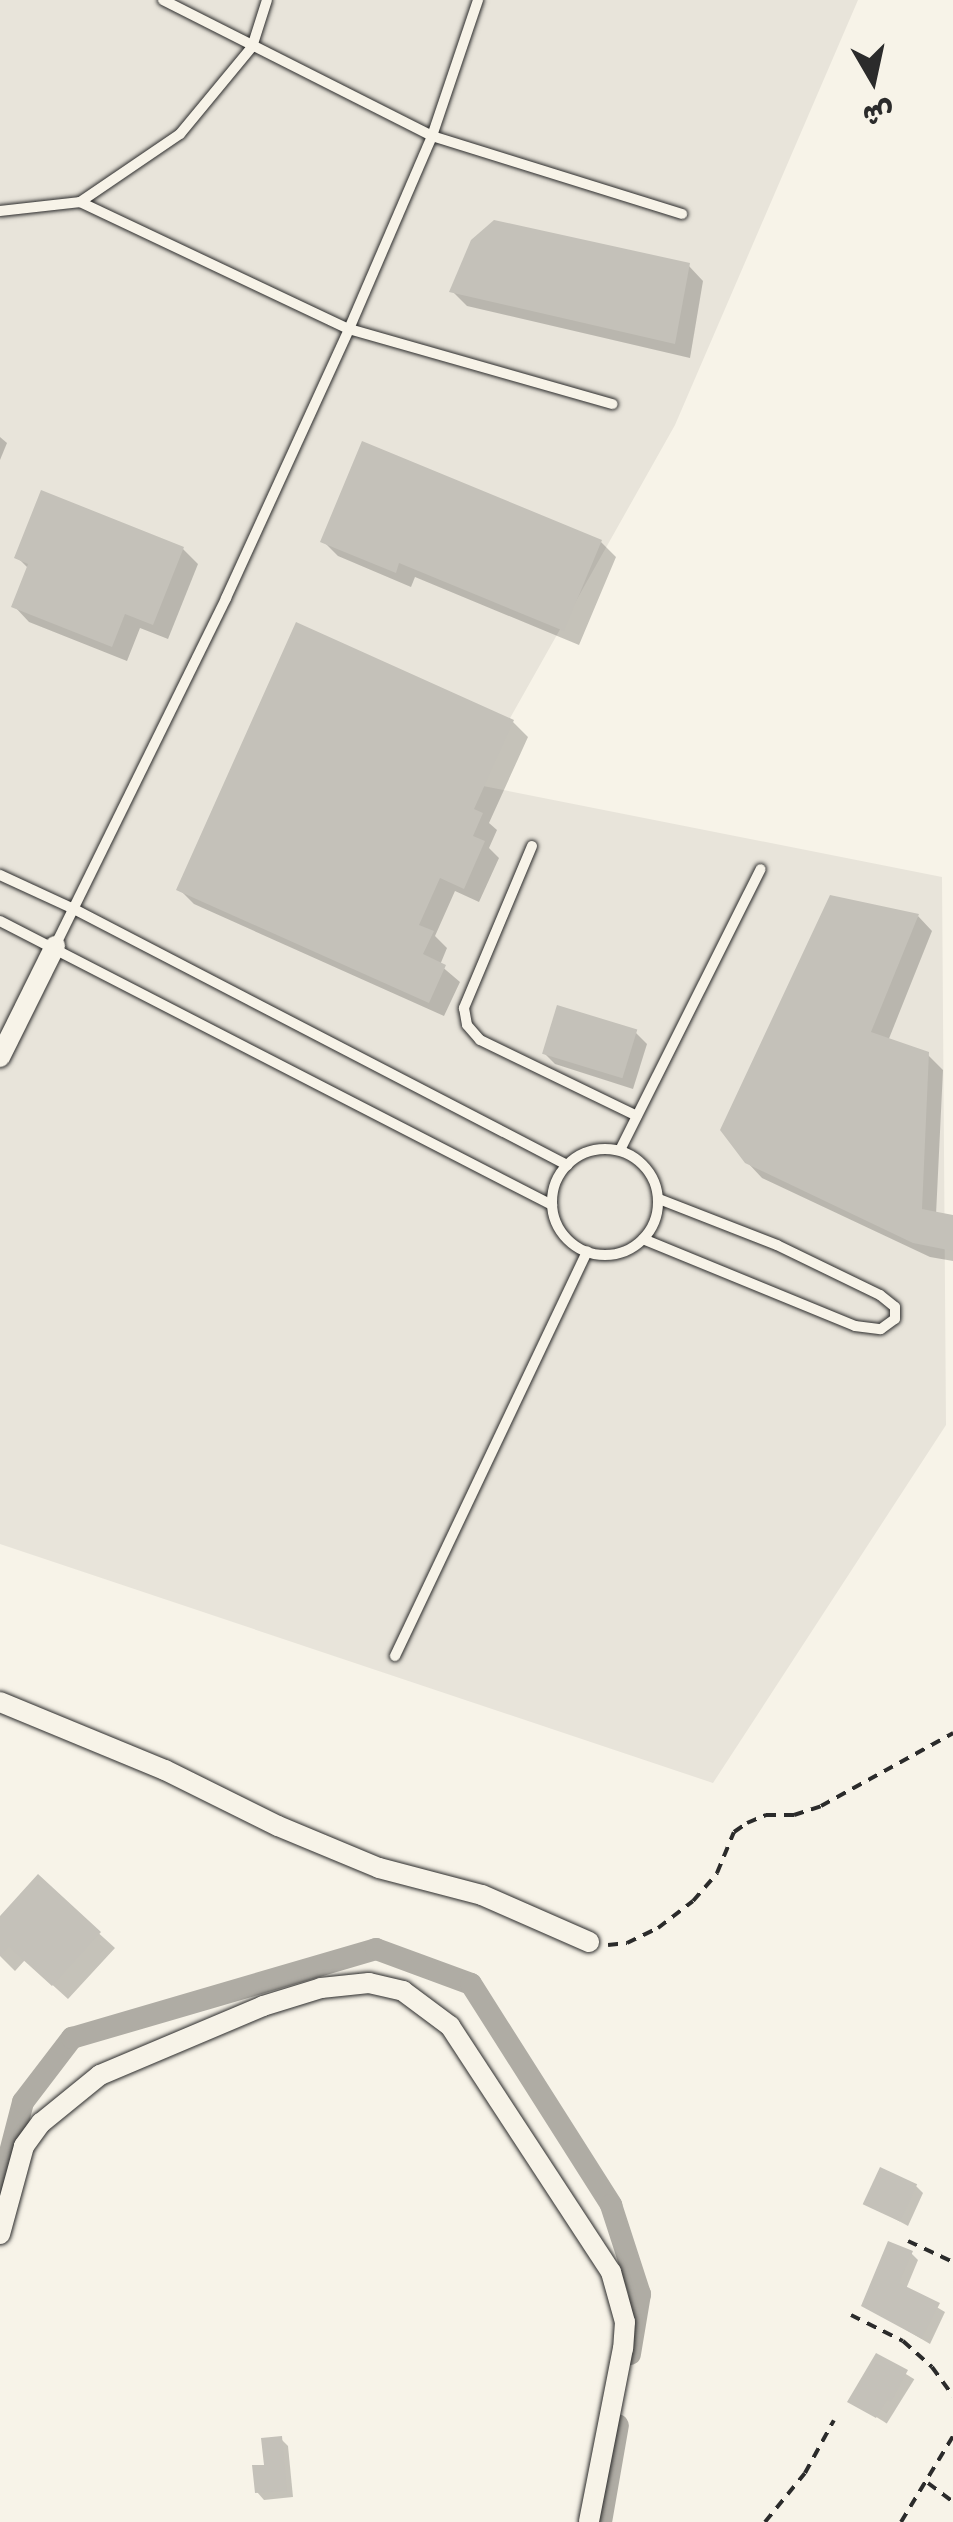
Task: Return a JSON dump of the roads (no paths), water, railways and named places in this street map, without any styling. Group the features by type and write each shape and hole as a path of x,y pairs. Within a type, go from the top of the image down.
{"street":[{"path":"0,1057 55,946"},
{"path":"0,1702 164,1770 278,1826 379,1868 494,1900 588,1942"},
{"path":"0,2234 24,2146 41,2122 100,2075 136,2057 205,2035 263,2006 321,1988 368,1984 403,1990 450,2026 611,2272 625,2322 623,2348 589,2522"}],"lane":[{"path":"163,0 432,136 682,214"},
{"path":"0,211 80,202 180,134 222,90 252,47 267,0"},
{"path":"55,946 226,598 349,329 432,136 478,0"},
{"path":"80,202 349,329 613,404"},
{"path":"532,846 464,1008 467,1025 480,1040 637,1116"},
{"path":"620,1150 762,868"},
{"path":"0,876 74,909 567,1165"},
{"path":"0,921 552,1205"},
{"path":"620,1150 637,1158 652,1176 659,1199 652,1227 626,1251 607,1255 586,1252 569,1241 557,1224 552,1205 558,1177 582,1154 620,1150"},
{"path":"643,1239 855,1326 882,1328 895,1319 895,1307 880,1295 777,1245 659,1199"},
{"path":"396,1656 586,1252"}],"waterway":[{"path":"0,2191 23,2102 72,2038 376,1949 471,1984 611,2205 640,2294 630,2354"},
{"path":"601,2522 618,2425"}]}
